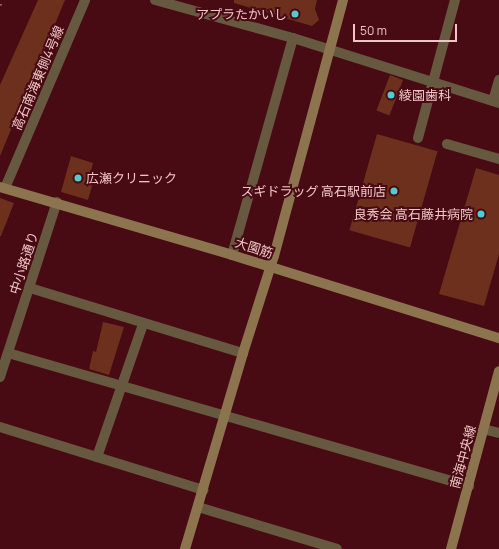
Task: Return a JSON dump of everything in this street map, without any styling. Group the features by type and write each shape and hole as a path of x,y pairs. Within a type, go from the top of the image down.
{"street":[{"name":"高石南海東側4号線","path":"2,188 85,0"},
{"path":"155,0 293,38 496,102 499,80"},
{"path":"185,549 242,353 269,267 274,256 343,0"},
{"path":"418,138 455,0"},
{"path":"232,255 293,38"},
{"path":"447,144 499,159"},
{"name":"大園筋","path":"2,188 57,202 499,338"},
{"name":"中小路通り","path":"0,377 57,202"},
{"path":"30,288 143,324 242,353"},
{"path":"97,457 143,324"},
{"path":"8,353 469,486"},
{"name":"南海中央線","path":"451,549 483,429 496,393 499,372"},
{"path":"0,427 203,490"},
{"path":"483,429 499,433"},
{"path":"198,507 337,549"}],"building":[{"path":"38,0 65,0 0,156 0,85"},
{"name":"アプラたかいし","path":"234,0 317,0 315,9 319,20 312,26 234,3"},
{"name":"綾園歯科","path":"390,75 403,80 389,115 376,110"},
{"name":"スギドラッグ 高石駅前店","path":"377,134 438,151 410,247 349,230"},
{"name":"広瀬クリニック","path":"71,156 93,163 89,178 94,179 88,200 61,192"},
{"name":"良秀会 高石藤井病院","path":"476,168 499,175 499,254 484,306 439,294"},
{"path":"0,198 14,203 1,236 0,236"},
{"path":"103,322 124,327 109,375 89,369 93,351 96,352"}],"railway":[{"path":"0,5 2,0"}],"place":[{"name":"アプラたかいし","path":"295,14"},
{"name":"綾園歯科","path":"391,95"},
{"name":"広瀬クリニック","path":"78,178"},
{"name":"スギドラッグ 高石駅前店","path":"394,191"},
{"name":"良秀会 高石藤井病院","path":"481,214"}]}
